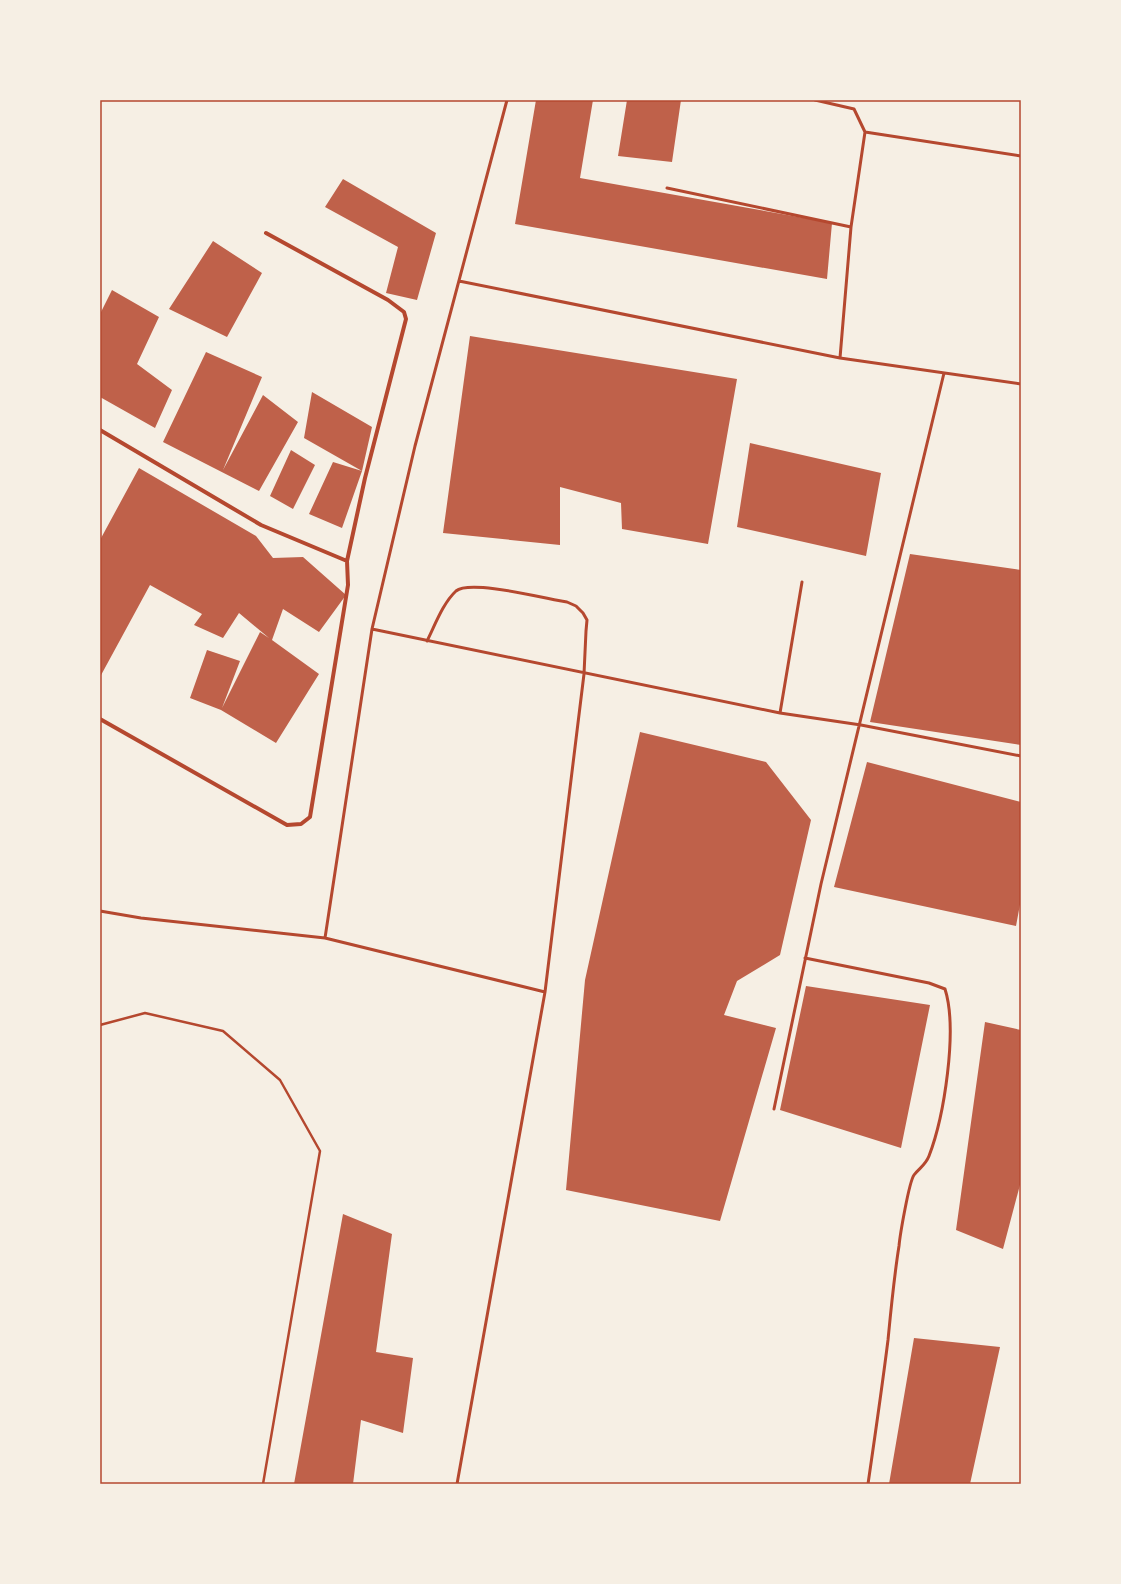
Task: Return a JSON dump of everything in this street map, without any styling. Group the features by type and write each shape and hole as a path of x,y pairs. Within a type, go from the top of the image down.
{"street":[{"path":"100,719 287,825 301,824 310,817 348,585 347,561 365,478 404,331 406,316 388,300 266,234"},
{"path":"100,430 261,525 347,561"}],"lane":[{"path":"325,938 372,629 415,446 507,100"},
{"path":"815,100 854,108 865,132 851,227 840,358"},
{"path":"865,132 1021,156"},
{"path":"667,188 851,227"},
{"path":"459,281 840,358 1021,384"},
{"path":"774,1109 821,884 861,726 944,374"},
{"path":"780,713 802,582"},
{"path":"427,641 448,601 457,590 471,586 488,587 567,602 576,606 586,620 584,674 545,992 457,1484"},
{"path":"372,629 584,674 780,713 861,726 1021,756"},
{"path":"100,911 141,918 325,938 545,992"},
{"path":"805,958 929,983 945,990 949,1000 951,1027 944,1103 929,1157 920,1171 914,1175 908,1193 898,1246 880,1410 868,1484"}],"path":[{"path":"100,1025 145,1013 223,1031 280,1080 320,1151 263,1484"}],"building":[{"path":"536,100 593,100 580,178 832,223 827,279 515,224"},
{"path":"627,100 681,100 672,162 618,156"},
{"path":"343,179 436,233 417,300 386,293 398,247 325,207"},
{"path":"213,241 262,273 227,337 169,309"},
{"path":"112,290 159,317 137,364 172,390 155,428 100,397 100,314"},
{"path":"470,336 737,379 708,544 622,529 621,503 560,487 560,545 443,533"},
{"path":"206,352 262,377 223,470 263,395 298,422 259,491 163,442"},
{"path":"312,392 372,427 362,471 304,438"},
{"path":"750,443 881,473 866,556 737,527"},
{"path":"291,450 315,465 293,509 270,496"},
{"path":"333,462 362,471 342,528 309,514"},
{"path":"139,468 256,536 273,558 303,557 346,595 319,632 283,609 272,640 319,674 276,743 221,710 190,698 207,650 240,661 222,708 260,632 269,638 239,613 223,638 194,625 202,614 150,585 100,677 100,540"},
{"path":"910,554 1021,570 1021,745 870,722"},
{"path":"640,732 766,762 811,820 780,955 737,981 724,1015 776,1028 720,1221 566,1190 585,980"},
{"path":"867,762 1021,802 1021,899 1016,926 834,887"},
{"path":"806,986 930,1005 901,1148 780,1110"},
{"path":"985,1022 1021,1030 1021,1181 1003,1249 956,1230"},
{"path":"343,1214 392,1234 376,1352 413,1358 403,1433 361,1420 353,1484 294,1484"},
{"path":"914,1338 1000,1347 970,1484 889,1484"}]}
